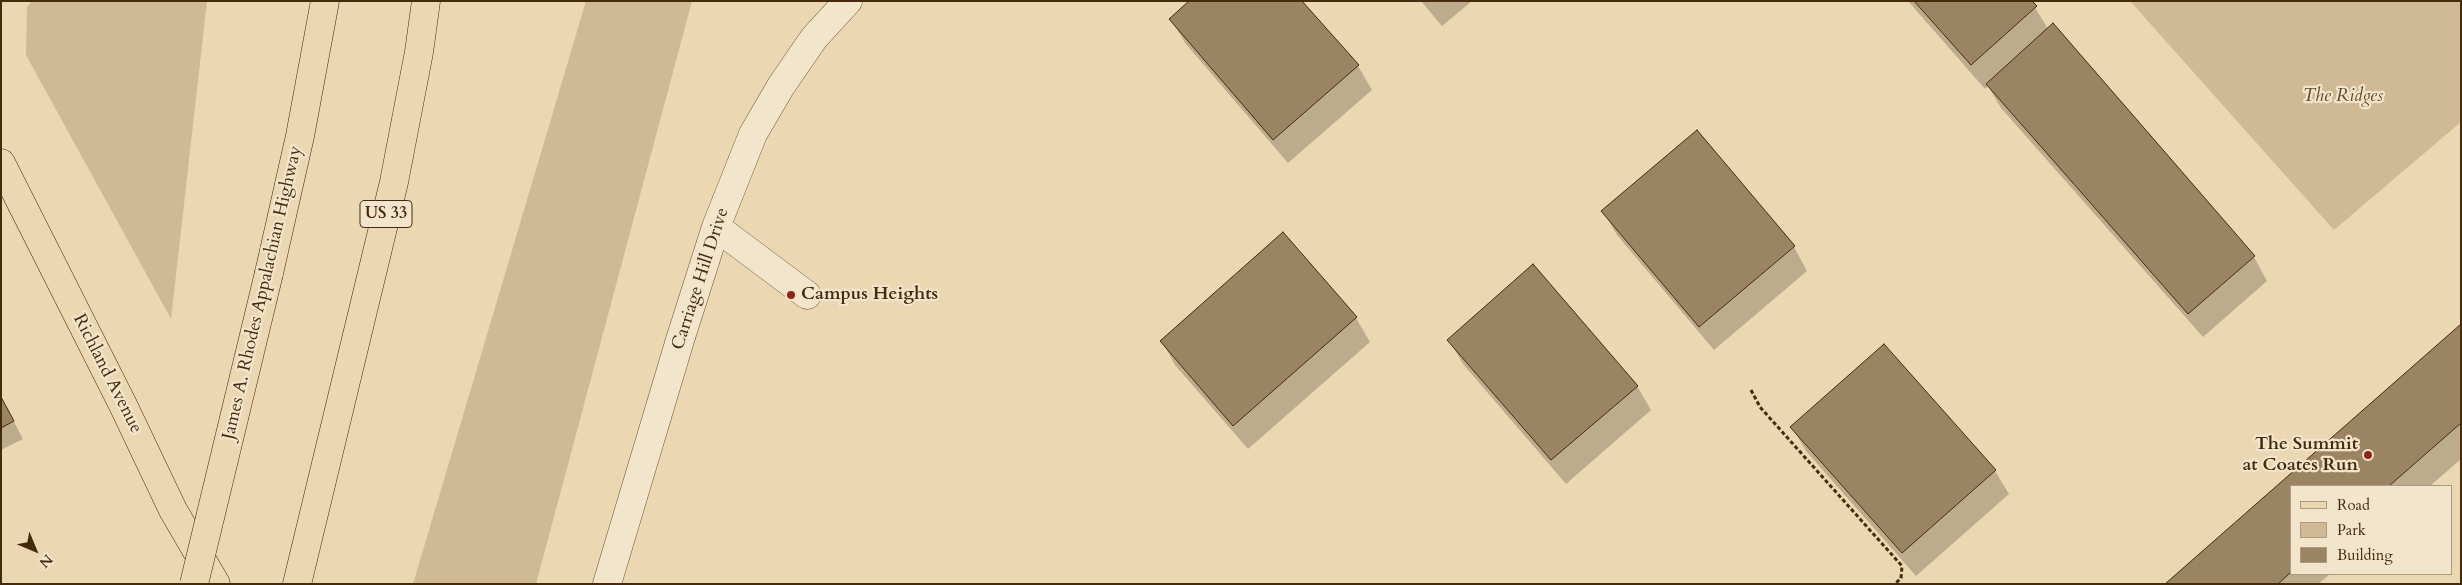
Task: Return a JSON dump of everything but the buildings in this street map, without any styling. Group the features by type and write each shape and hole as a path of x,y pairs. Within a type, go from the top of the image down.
{"main road":[{"name":"James A. Rhodes Appalachian Highway","path":"194,584 300,136 325,1"},
{"name":"US 33","path":"297,584 337,425 394,182 426,1"},
{"name":"Richland Avenue","path":"1,163 123,405 172,510 216,584"}],"street":[{"name":"Carriage Hill Drive","path":"608,584 680,340 716,226 753,134 765,111 814,38 848,1"},
{"path":"716,226 807,294"}],"path":[{"path":"1751,390 1760,407 1902,566 1900,578 1895,584"}],"green space":[{"path":"32,1 207,1 171,319 26,55 27,7"},
{"path":"586,1 692,1 536,584 413,584"},
{"name":"The Ridges","path":"2130,1 2461,1 2461,122 2334,230"}],"place":[{"name":"Campus Heights","path":"791,295"},
{"name":"The Summit at Coates Run","path":"2368,455"}]}
